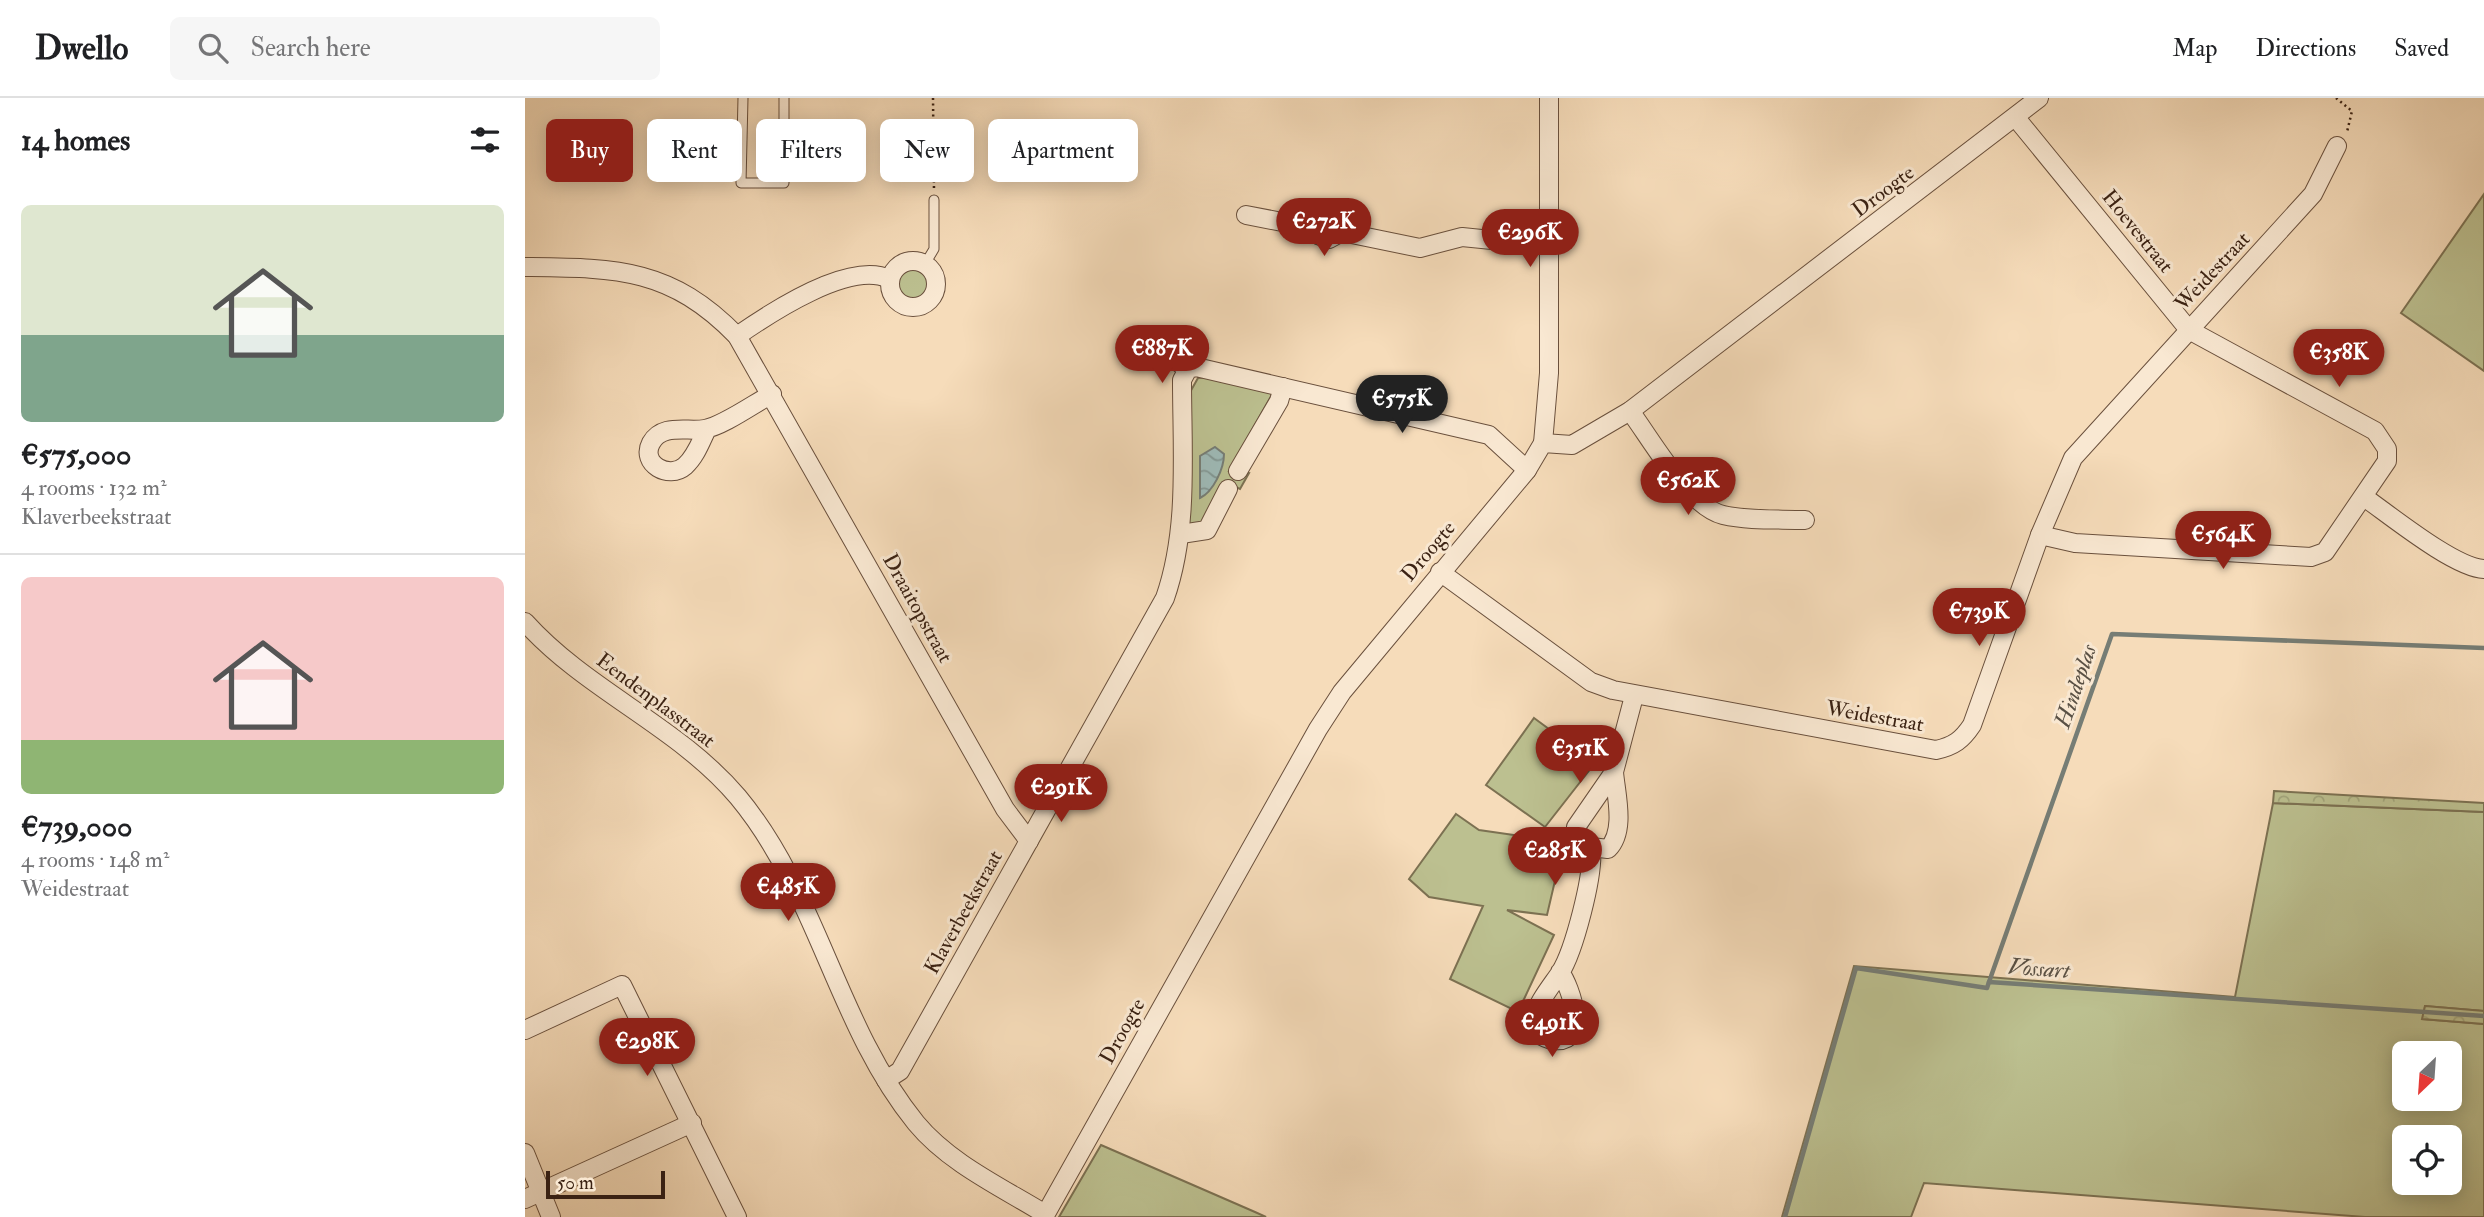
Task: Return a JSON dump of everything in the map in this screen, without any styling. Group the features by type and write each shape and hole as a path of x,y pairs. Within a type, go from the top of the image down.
{"street":[{"path":"1543,443 1549,373 1549,98"},
{"name":"Droogte","path":"1045,1215 1318,729 1342,692 1527,470 1543,443 1572,445 1630,411 2039,98"},
{"name":"Hoevestraat","path":"2016,118 2189,330 2375,431 2387,449 2387,461 2364,497 2325,552 2311,557 2075,543 2039,535"},
{"name":"Weidestraat","path":"1440,572 1591,682 1634,696 1936,750 1950,747 1963,738 1972,725 2039,535 2073,458 2313,194 2337,146"},
{"path":"1246,215 1313,228 1318,235 1329,239 1342,232 1420,248 1462,237 1550,246"},
{"path":"908,260 925,264 932,270 936,284 931,299 912,307 897,301 892,295 890,279 900,263 908,260"},
{"name":"Draaitopstraat","path":"525,267 590,268 646,275 689,296 737,336 1005,809 1029,841"},
{"path":"737,336 796,299 838,282 871,275 890,279"},
{"path":"1165,353 1188,369 1196,367 1489,435 1527,470"},
{"name":"Klaverbeekstraat","path":"885,1080 900,1071 1165,598 1175,569 1181,534 1182,380 1188,369"},
{"path":"1238,471 1279,401 1283,387"},
{"path":"707,429 772,394"},
{"path":"1630,411 1692,495 1706,507 1721,515 1805,520"},
{"path":"1181,534 1207,530 1228,489"},
{"path":"2364,497 2453,558 2472,568 2484,569"},
{"name":"Eendenplasstraat","path":"525,622 554,652 676,740 738,797 779,857 872,1058 916,1123 947,1153 1045,1215"},
{"path":"1614,772 1576,827 1583,846 1591,849 1608,849 1615,842 1618,830 1614,772 1634,696"},
{"path":"1560,972 1579,923 1573,920 1571,907 1579,866 1584,855 1591,849"},
{"path":"525,1030 622,985 737,1217"},
{"path":"525,1199 692,1123"},
{"path":"525,1153 551,1217"}],"lane":[{"path":"743,98 741,183 784,183 784,98"},
{"path":"925,264 934,249 934,200"}],"path":[{"path":"933,98 934,200"},
{"path":"2336,98 2352,111 2351,127 2337,146"}],"green space":[{"path":"2484,194 2484,371 2401,313"},
{"path":"913,266 925,271 930,283 925,295 913,300 901,295 896,283 901,271"},
{"path":"1210,377 1274,391 1229,471 1249,473 1240,489 1227,483 1206,523 1194,531 1186,522 1189,394 1198,378"},
{"path":"1534,718 1595,763 1545,827 1486,785"},
{"path":"2274,791 2484,803 2484,812 2273,803"},
{"path":"2273,803 2484,812 2484,1011 2425,1006 2423,1019 2484,1024 2484,1217 2365,1217 1924,1183 1911,1217 1782,1217 1854,966 2235,997"},
{"path":"1456,814 1479,830 1564,842 1547,915 1507,910 1554,935 1518,1012 1450,979 1483,906 1429,897 1409,879"},
{"path":"2425,1006 2484,1011 2484,1024 2422,1019"},
{"path":"1101,1145 1255,1212 1266,1217 1059,1217"}],"water":[{"path":"1215,447 1224,454 1222,466 1213,485 1200,498 1200,456"}],"waterway":[{"name":"Hindeplas","path":"1989,982 2112,634 2484,648"},
{"name":"Vossart","path":"1785,1217 1856,968 1987,988 1989,982 2484,1016"}]}
